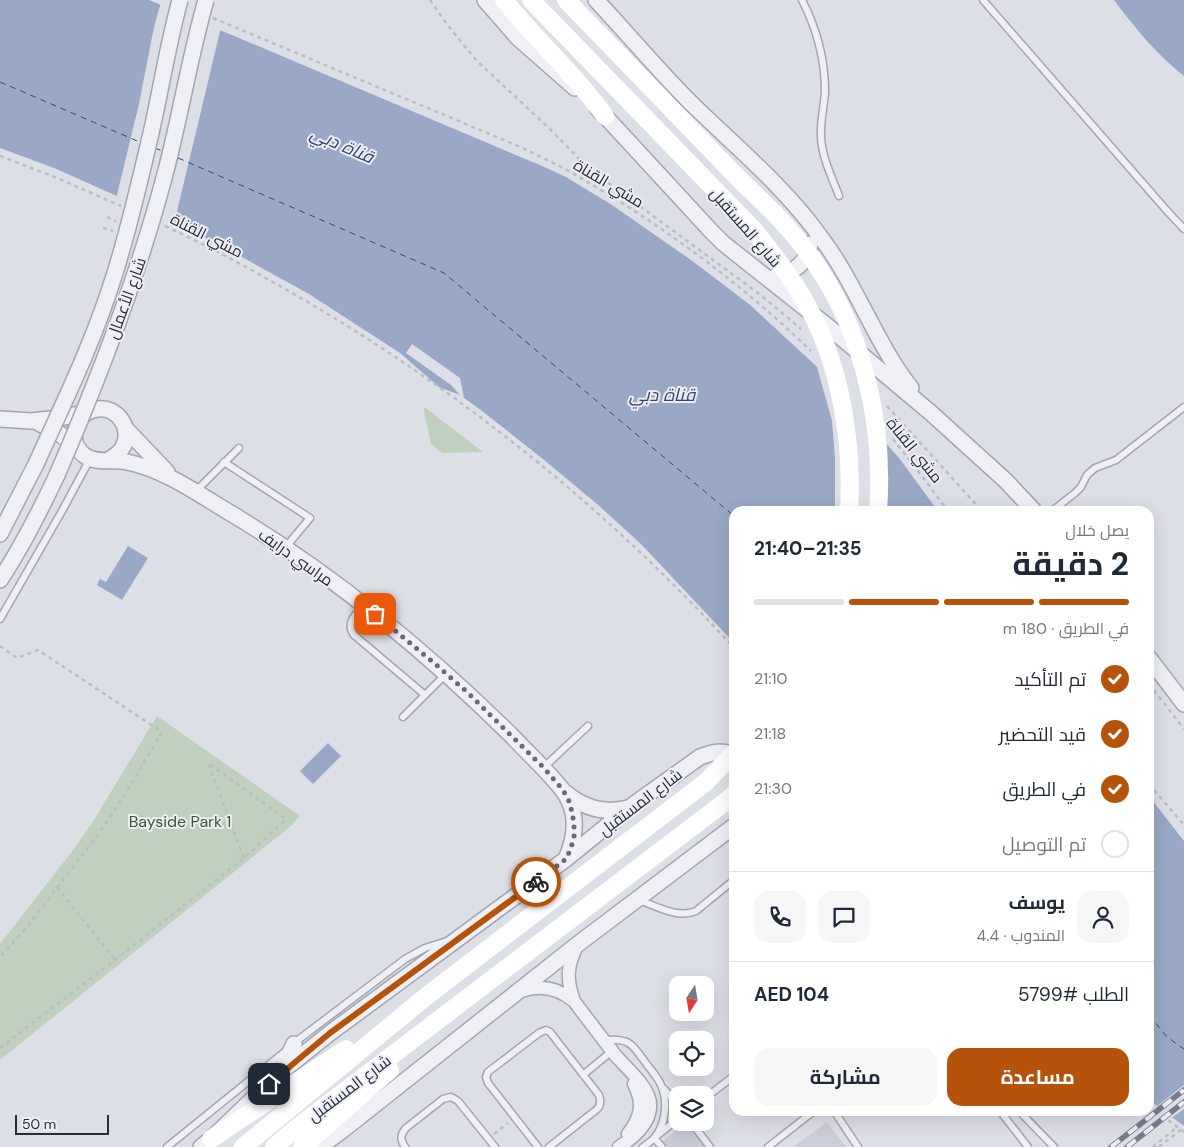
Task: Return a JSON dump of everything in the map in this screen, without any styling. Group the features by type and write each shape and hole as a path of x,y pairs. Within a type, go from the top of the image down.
{"main road":[{"path":"504,0 585,90 605,116"},
{"name":"شارع المستقبل","path":"531,0 754,230 808,305 829,356 841,400 848,436 850,472 848,506"},
{"name":"شارع المستقبل","path":"566,0 775,214 806,249 822,273 848,324 867,380 877,437 879,466 878,506"},
{"name":"شارع المستقبل","path":"243,1147 428,995 706,782 729,759"},
{"name":"شارع المستقبل","path":"274,1147 729,798"},
{"path":"206,1143 428,995"},
{"path":"302,1147 404,1058 443,1017"}],"street":[{"name":"شارع الأعمال","path":"0,534 36,464 75,377 114,277 147,151 180,0"},
{"path":"485,0 518,38 605,116 711,231 736,254 825,324 931,413 1006,481 1029,506"},
{"path":"596,0 671,81 789,198 822,238 845,275 886,352 918,398 931,413"},
{"name":"شارع الأعمال","path":"0,580 34,522 57,475 120,318 165,176 206,8"},
{"path":"763,274 780,275 796,268 808,255 812,238 808,221"},
{"path":"31,421 56,431 85,456 96,460 109,460 123,448 126,439 126,429 123,422 112,411 96,409 89,412 78,421 75,427 74,434 78,448"},
{"path":"0,419 31,421 89,412"},
{"name":"مراسي درايف","path":"126,429 173,478 285,548 327,577 398,632 500,724 563,790 579,803 589,808 609,811 630,807"},
{"name":"مراسي درايف","path":"109,460 142,466 173,478"},
{"path":"1154,665 1184,704"},
{"name":"شارع المستقبل","path":"206,1143 280,1073 330,1033 566,859 630,807 700,757 712,752 729,753"},
{"name":"مراسي درايف","path":"563,790 569,801 574,824 574,836 566,859"},
{"name":"شارع المستقبل","path":"320,1147 578,944 729,830"},
{"path":"574,1002 568,978 572,955 578,944"},
{"path":"518,992 538,987 557,990 566,995 574,1002 645,1090 650,1107 648,1119 642,1129 618,1147"},
{"path":"280,1073 294,1044"},
{"path":"614,1147 628,1134 636,1123 640,1107 637,1090 616,1056"},
{"path":"334,1147 344,1129"}],"lane":[{"path":"802,0 818,36 822,54 824,93 821,138 823,151 840,196"},
{"path":"982,0 1184,229"},
{"path":"1058,506 1081,487 1087,476 1095,468 1116,460 1184,407"},
{"path":"195,492 239,448"},
{"path":"0,619 90,459"},
{"path":"224,462 310,518 285,548"},
{"path":"363,605 350,623 351,632 425,695"},
{"path":"404,717 446,674"},
{"path":"544,768 588,726"},
{"path":"638,900 682,914 689,914 696,911 729,884"},
{"path":"167,1147 294,1044 405,959 430,946 458,940"},
{"path":"538,1147 486,1080 487,1075 546,1030 550,1032 599,1095 601,1101 599,1108 549,1147"},
{"path":"604,1040 622,1040 631,1044 669,1094"},
{"path":"583,1075 616,1056"},
{"path":"714,1091 729,1080"},
{"path":"654,1138 664,1119 664,1096 661,1085"},
{"path":"405,1147 402,1142 402,1132 447,1097 455,1098 458,1101 495,1147"},
{"path":"768,1147 808,1116"},
{"path":"837,1116 858,1147"},
{"path":"1004,1116 1028,1147"},
{"path":"1024,1116 1054,1147"},
{"path":"643,1147 669,1126"},
{"path":"698,1131 710,1147"},
{"path":"654,1138 662,1147"}],"path":[{"path":"430,0 449,27 478,61 588,168 762,296"},
{"name":"مشي القناة","path":"206,8 523,148 572,172 645,218 715,268 781,323 816,356"},
{"path":"0,156 123,206 120,213"},
{"path":"103,228 114,232 118,221 107,218"},
{"name":"مشي القناة","path":"158,223 229,258 335,319 438,386 487,422 535,460 626,539 670,581 729,643"},
{"name":"مشي القناة","path":"888,434 944,506"},
{"path":"0,646 17,658 38,650 162,732 102,829 28,926 0,957"},
{"path":"1154,690 1184,729"},
{"path":"0,1048 244,858 286,820 208,763 244,858"},
{"path":"1154,790 1184,825"},
{"path":"57,887 115,960"},
{"path":"1154,1110 1184,1132"},
{"path":"488,1138 514,1117"},
{"path":"1153,1147 1177,1127"},
{"path":"1159,1147 1184,1127"}],"shaded area":[{"path":"827,1122 846,1147 793,1147"},
{"path":"675,1131 694,1131 707,1147 655,1147"}],"green space":[{"path":"423,406 483,452 442,453 431,444"},
{"name":"Bayside Park 1","path":"157,716 300,816 291,826 0,1060 0,944 92,823"}],"water":[{"name":"قناة دبي","path":"0,0 149,0 542,166 566,177 612,205 691,260 749,304 827,376 899,458 934,506 729,506 729,638 641,544 597,504 482,411 460,395 439,387 400,353 309,294 180,224 54,168 0,148"},
{"path":"1114,0 1184,0 1184,76 1147,41"},
{"path":"128,546 148,558 122,600 97,585 100,579 106,582"},
{"path":"328,743 341,756 313,784 300,771"},
{"path":"1154,802 1184,841 1184,1126 1154,1104"}],"pier":[{"path":"161,2 221,27 174,224 116,199"},
{"path":"412,344 460,378 464,398 451,385 406,353"},
{"path":"816,363 886,439 886,506 835,506 835,458 832,421"},
{"path":"1184,1085 1184,1109 1170,1119 1155,1108"}],"ferry route":[{"path":"0,82 142,143"},
{"path":"155,148 162,151"},
{"path":"178,158 444,273 729,512"},
{"path":"1154,1021 1167,1037 1184,1049"}],"railway":[{"path":"1154,1113 1184,1090"},
{"path":"1127,1147 1184,1102"},
{"path":"1111,1147 1151,1116"}],"way so far":[{"path":"375,614 467,692 544,768 563,790 569,801 574,824 571,848 566,859 536,882"}],"route":[{"path":"269,1084 330,1033 536,882"}]}
